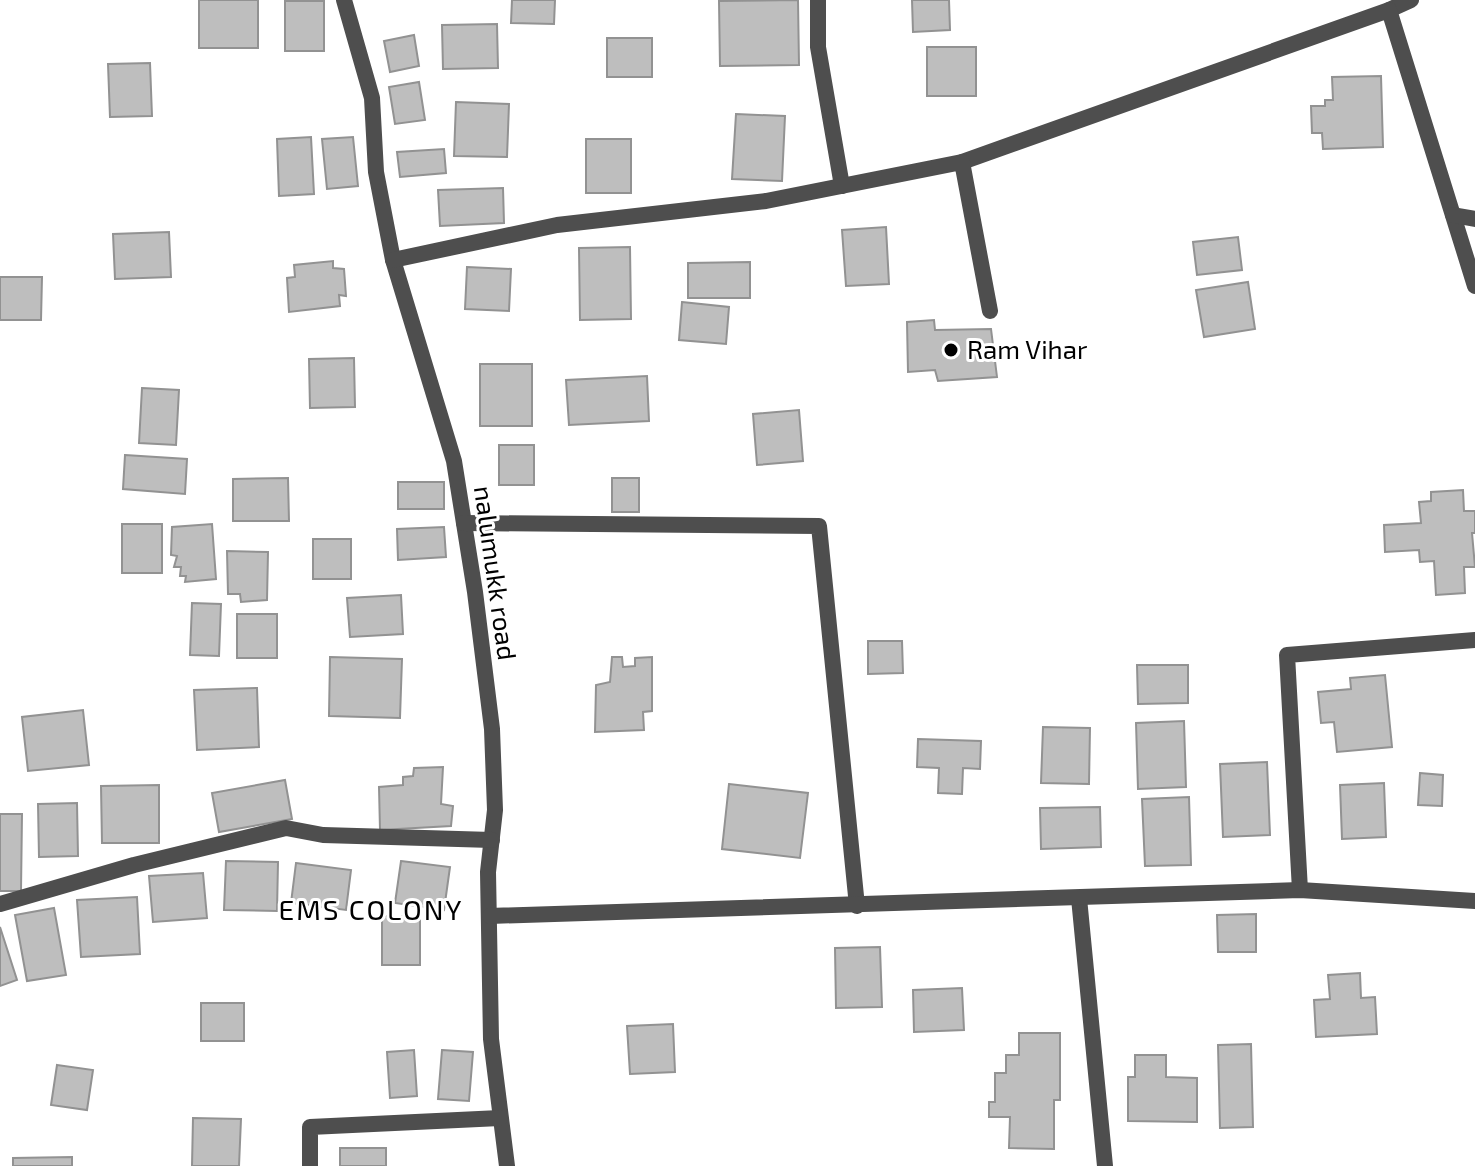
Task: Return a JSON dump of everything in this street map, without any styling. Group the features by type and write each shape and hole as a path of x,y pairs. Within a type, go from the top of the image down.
{"street":[{"name":"nalumukk road","path":"344,0 372,98 376,172 393,260 454,461 464,523 492,729 495,810 488,872 491,1039 507,1166"},
{"path":"818,0 818,47 842,186"},
{"path":"393,260 557,225 766,201 962,162 1411,0"},
{"path":"1389,10 1475,286"},
{"path":"962,162 990,311"},
{"path":"1453,215 1475,219"},
{"path":"464,523 819,526 857,906"},
{"path":"1300,890 1287,655 1475,640"},
{"path":"0,904 134,865 286,828 323,835 492,840"},
{"path":"490,916 1300,890 1475,901"},
{"path":"1079,898 1105,1166"},
{"path":"310,1166 310,1127 500,1118"}],"building":[{"path":"199,0 258,0 258,48 199,48"},
{"path":"512,0 555,0 554,24 511,23"},
{"path":"798,0 799,65 720,66 719,1"},
{"path":"912,0 949,0 950,30 913,32"},
{"path":"285,1 324,1 324,51 285,51"},
{"path":"497,24 498,68 443,69 442,25"},
{"path":"414,35 419,66 390,72 384,41"},
{"path":"607,38 652,38 652,77 607,77"},
{"path":"927,47 976,47 976,96 927,96"},
{"path":"150,63 152,116 110,117 108,64"},
{"path":"1381,76 1383,147 1323,149 1322,133 1312,133 1311,106 1325,106 1325,100 1333,100 1332,77"},
{"path":"419,82 425,120 395,124 389,87"},
{"path":"456,102 509,104 507,157 454,156"},
{"path":"736,114 785,116 782,181 732,179"},
{"path":"311,137 314,194 279,196 277,139"},
{"path":"353,137 358,186 327,189 322,139"},
{"path":"586,139 631,139 631,193 586,193"},
{"path":"444,149 446,173 400,177 397,152"},
{"path":"503,188 504,223 440,226 438,190"},
{"path":"886,227 889,284 846,286 842,230"},
{"path":"169,232 171,277 115,279 113,234"},
{"path":"1238,237 1242,270 1197,275 1193,242"},
{"path":"630,247 631,319 580,320 579,248"},
{"path":"333,261 333,268 344,269 346,296 339,295 340,306 289,312 287,278 295,277 294,265"},
{"path":"750,262 750,298 688,298 688,263"},
{"path":"467,267 511,269 509,311 465,309"},
{"path":"0,277 42,277 41,320 0,320"},
{"path":"1248,282 1255,329 1204,337 1196,290"},
{"path":"682,302 729,307 726,344 679,340"},
{"name":"Ram Vihar","path":"934,320 935,330 991,329 997,377 938,381 935,370 908,372 907,322"},
{"path":"354,358 355,407 310,408 309,359"},
{"path":"480,364 532,364 532,426 480,426"},
{"path":"647,376 649,421 569,425 566,380"},
{"path":"142,388 179,390 176,445 139,443"},
{"path":"799,410 803,461 757,465 753,414"},
{"path":"499,445 534,445 534,485 499,485"},
{"path":"125,455 187,459 185,494 123,489"},
{"path":"288,478 289,521 233,521 233,479"},
{"path":"612,478 639,478 639,512 612,512"},
{"path":"398,482 444,482 444,509 398,509"},
{"path":"1463,490 1464,511 1475,511 1475,533 1472,533 1475,567 1464,567 1465,593 1436,595 1434,561 1420,562 1419,550 1385,552 1384,525 1421,523 1419,502 1431,501 1431,492"},
{"path":"122,524 162,524 162,573 122,573"},
{"path":"212,524 216,579 185,582 186,576 180,576 181,567 174,567 177,556 171,555 172,527"},
{"path":"444,527 446,557 398,560 397,529"},
{"path":"313,539 351,539 351,579 313,579"},
{"path":"227,551 268,552 267,600 241,602 240,594 228,594"},
{"path":"401,595 403,634 350,637 347,598"},
{"path":"192,603 221,604 219,656 190,655"},
{"path":"237,614 277,614 277,658 237,658"},
{"path":"868,641 902,641 903,673 868,674"},
{"path":"330,657 402,659 400,718 329,716"},
{"path":"612,657 622,657 623,667 635,666 635,658 652,657 652,711 643,712 644,730 595,732 596,685 610,682"},
{"path":"1137,665 1188,665 1188,703 1138,704"},
{"path":"1385,675 1392,747 1337,752 1334,722 1321,723 1318,692 1351,689 1350,678"},
{"path":"257,688 259,747 197,750 194,690"},
{"path":"83,710 89,765 28,771 22,717"},
{"path":"1184,721 1186,787 1138,789 1136,723"},
{"path":"1043,727 1090,728 1089,784 1041,783"},
{"path":"918,739 981,741 980,769 963,768 962,794 938,793 939,768 917,767"},
{"path":"1267,762 1270,835 1223,837 1220,764"},
{"path":"443,767 441,804 453,806 451,826 380,830 379,787 403,785 403,777 413,776 414,768"},
{"path":"1420,773 1443,775 1442,806 1418,805"},
{"path":"285,780 292,819 219,832 212,793"},
{"path":"1384,783 1386,837 1342,839 1340,785"},
{"path":"729,784 808,793 800,858 722,849"},
{"path":"159,785 159,843 102,843 101,786"},
{"path":"1189,797 1191,865 1145,866 1142,799"},
{"path":"77,803 78,856 39,857 38,804"},
{"path":"1100,807 1101,847 1041,849 1040,808"},
{"path":"0,814 22,814 21,891 0,891"},
{"path":"226,861 278,862 277,911 224,910"},
{"path":"401,861 450,867 444,910 395,903"},
{"path":"296,863 351,870 346,910 291,903"},
{"path":"203,873 207,918 153,922 149,876"},
{"path":"137,897 140,954 81,957 77,900"},
{"path":"54,908 66,975 27,981 15,915"},
{"path":"1256,914 1256,952 1218,952 1217,915"},
{"path":"382,916 420,916 420,965 382,965"},
{"path":"0,927 17,980 0,986"},
{"path":"880,947 882,1007 836,1008 835,948"},
{"path":"1360,973 1361,998 1375,997 1377,1034 1316,1037 1314,1000 1330,999 1328,975"},
{"path":"962,988 964,1030 914,1032 913,990"},
{"path":"201,1003 244,1003 244,1041 201,1041"},
{"path":"673,1024 675,1072 630,1074 627,1026"},
{"path":"1019,1033 1060,1033 1060,1100 1054,1100 1054,1149 1009,1148 1010,1117 989,1117 989,1102 995,1102 995,1073 1006,1073 1006,1055 1019,1055"},
{"path":"1251,1044 1253,1127 1220,1128 1218,1045"},
{"path":"414,1050 417,1096 390,1098 387,1052"},
{"path":"442,1050 473,1052 469,1101 438,1099"},
{"path":"1135,1055 1166,1055 1166,1077 1197,1078 1197,1122 1128,1121 1128,1077 1135,1077"},
{"path":"57,1065 93,1070 87,1110 51,1105"},
{"path":"193,1118 241,1119 239,1166 192,1166"},
{"path":"340,1148 386,1148 386,1166 340,1166"},
{"path":"72,1157 72,1166 13,1166 13,1158"}],"place":[{"name":"Ram Vihar","path":"951,350"}],"district":[{"name":"EMS COLONY","path":"371,910"}]}
